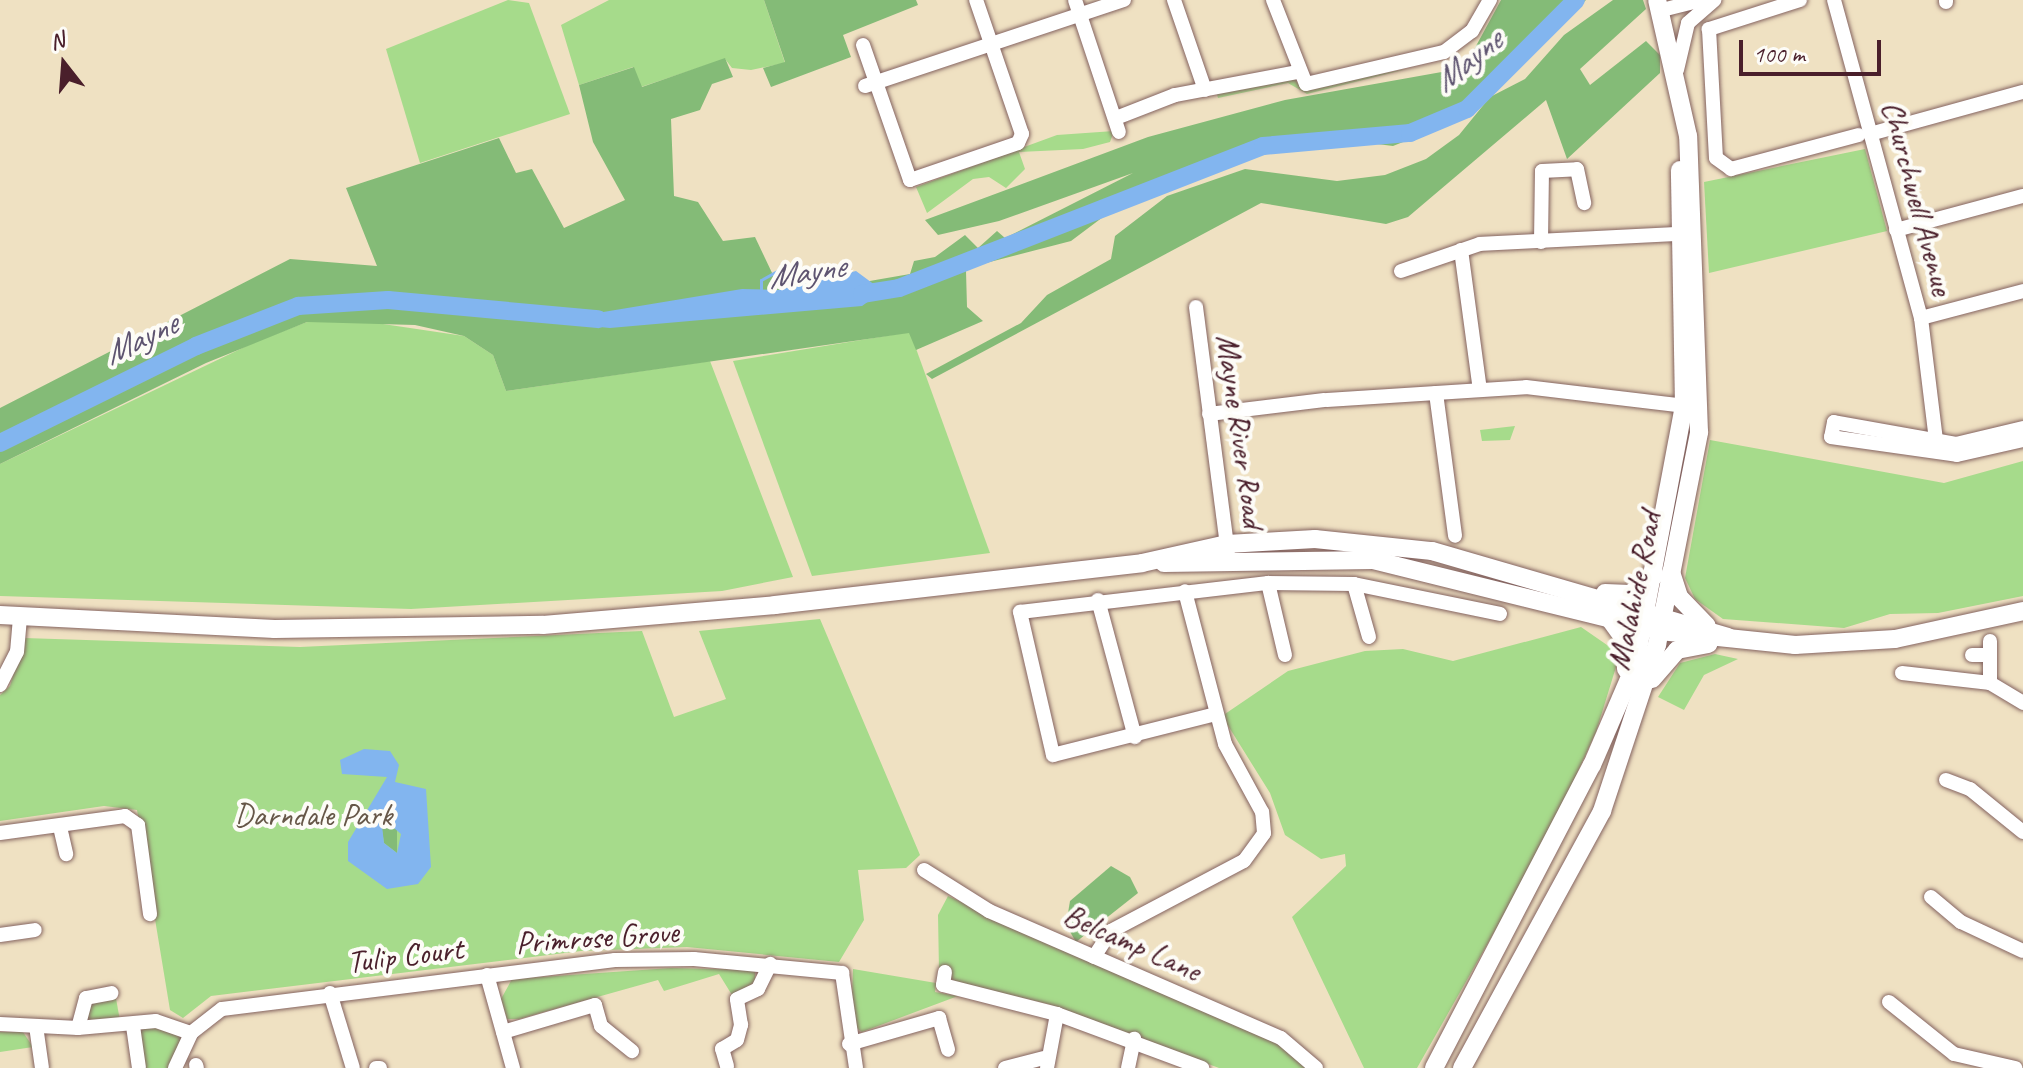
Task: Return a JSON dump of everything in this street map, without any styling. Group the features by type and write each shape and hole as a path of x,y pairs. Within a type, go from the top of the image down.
{"main road":[{"name":"Malahide Road","path":"1462,1068 1602,811 1645,688 1653,622 1693,407 1679,79 1660,5"},
{"name":"Malahide Road","path":"1679,79 1679,234 1693,407"},
{"path":"1142,563 1227,544 1369,541 1544,583 1653,622"},
{"path":"0,615 275,629 543,625 1142,563 1373,560 1609,618 1727,635 1842,645 2023,611"},
{"name":"Malahide Road","path":"1544,583 1624,595 1665,561"},
{"path":"1665,561 1686,608 1727,635"},
{"path":"1609,618 1627,653 1614,718"},
{"name":"Malahide Road","path":"1434,1068 1614,718 1653,622"},
{"path":"1645,688 1677,650 1727,635"}],"street":[{"path":"863,45 870,84 911,184 1021,140 976,0"},
{"path":"1075,0 1118,125 1205,90 1298,72"},
{"path":"870,84 1124,0"},
{"path":"1174,0 1205,90"},
{"path":"1273,0 1298,72 1308,84 1355,69 1417,63 1459,43 1490,0"},
{"path":"1660,5 1681,0"},
{"path":"1660,5 1702,0"},
{"path":"1679,79 1688,23 1714,0"},
{"path":"1800,0 1709,29 1718,161 1731,169 2023,92"},
{"name":"Churchwell Avenue","path":"1834,0 1865,135 1921,318 1936,440"},
{"path":"1541,242 1542,171 1577,169 1584,203"},
{"path":"1896,230 2023,196"},
{"path":"1401,271 1461,250 1679,234"},
{"path":"1461,250 1480,390"},
{"path":"1921,318 2023,291"},
{"name":"Mayne River Road","path":"1196,307 1230,563"},
{"path":"1209,414 1326,400 1480,390 1570,390 1693,407"},
{"path":"1436,393 1455,536"},
{"path":"2023,428 1965,442 1833,430 1957,455 2023,440"},
{"path":"1268,583 1285,655"},
{"path":"1216,714 1135,737 1053,755 1020,612 1098,600 1268,583 1354,584 1500,614"},
{"path":"1354,584 1369,637"},
{"path":"1094,957 1111,931 1244,861 1260,844 1262,812 1216,714 1185,591"},
{"path":"1098,600 1135,737"},
{"path":"0,685 17,652 20,616"},
{"path":"1972,655 1990,648 1990,683"},
{"path":"1911,669 1990,683 2023,703"},
{"path":"1946,780 1970,789 2023,832"},
{"path":"0,833 125,816 138,825 150,914"},
{"path":"60,827 66,854"},
{"name":"Belcamp Lane","path":"924,870 972,902 1269,1032 1316,1068"},
{"path":"1931,897 1961,922 2023,951"},
{"path":"0,935 35,930"},
{"name":"Primrose Grove","path":"513,1068 487,975 615,960 770,964 842,973 847,983 849,1044"},
{"path":"727,1066 722,1049 737,1040 741,1025 737,999 758,989 770,964"},
{"path":"945,972 943,985 1057,1014 1134,1039 1202,1068"},
{"name":"Tulip Court","path":"191,1033 222,1009 487,975"},
{"path":"78,1028 86,998 112,993"},
{"name":"Tulip Court","path":"330,993 353,1068"},
{"path":"1889,1002 1954,1054 2015,1068"},
{"name":"Primrose Grove","path":"503,1032 595,1005 601,1026 632,1051"},
{"path":"856,1068 849,1044 937,1012 948,1050"},
{"path":"1005,1068 1046,1063 1057,1014"},
{"path":"0,1024 78,1028 133,1026 156,1021 191,1033 175,1068"},
{"path":"36,1026 42,1068"},
{"path":"133,1026 139,1068"},
{"path":"1128,1068 1134,1039"}],"green space":[{"path":"508,0 529,3 570,114 420,163 386,49"},
{"path":"609,0 764,0 785,63 751,70 732,68 725,59 641,87 633,67 579,85 561,25"},
{"path":"764,0 916,0 918,5 843,35 851,57 771,87 763,68 785,62"},
{"path":"1501,0 1586,0 1532,55 1498,75 1468,112 1438,128 1393,146 1321,137 1151,181 1071,241 978,265 966,271 967,307 983,321 916,350 909,333 506,391 493,355 464,336 415,325 307,322 206,363 0,464 0,408 290,259 377,266 346,188 499,138 516,173 532,169 564,228 625,200 593,142 579,85 634,67 642,87 725,58 733,77 712,84 700,110 671,119 674,196 698,202 723,241 755,237 783,296 910,274 914,261 935,257 965,235 978,248 997,231 1005,238 1133,173 999,221 938,235 925,220 1148,137 1285,100 1464,68"},
{"path":"1613,0 1643,0 1646,9 1580,69 1590,85 1646,41 1660,55 1660,73 1567,159 1546,100 1408,217 1386,224 1261,203 932,379 926,374 1021,323 1047,295 1111,259 1115,236 1167,196 1245,169 1337,181 1385,175 1426,159 1459,135 1490,97 1525,79 1564,35"},
{"path":"1407,69 1307,94 1288,83 1218,98 1216,91 1294,78 1301,88"},
{"path":"1114,131 1110,142 1083,149 1019,152 1025,169 1006,188 989,177 973,179 927,213 916,187 1057,135"},
{"path":"1865,149 1887,231 1709,273 1704,182"},
{"path":"356,320 464,336 493,355 506,391 710,361 793,577 722,591 411,609 0,596 0,464 255,342 307,322"},
{"path":"910,332 990,553 812,576 733,361"},
{"path":"1515,426 1510,440 1482,441 1480,430"},
{"path":"1710,440 1944,483 2023,461 2023,596 1938,613 1890,614 1844,628 1723,619 1695,599 1685,578"},
{"name":"Darndale Park","path":"820,619 920,855 906,868 858,870 864,920 839,962 687,947 581,951 211,996 183,1018 170,1010 137,810 104,806 0,821 0,695 10,686 24,638 300,647 642,631 674,717 726,699 699,631"},
{"path":"1581,627 1620,654 1596,732 1547,839 1417,1068 1364,1068 1292,917 1346,866 1345,854 1321,859 1285,835 1270,793 1222,716 1288,671 1365,651 1403,649 1453,661"},
{"path":"1715,654 1738,659 1704,675 1684,710 1658,697 1680,663"},
{"path":"380,817 397,824 397,853 384,843"},
{"path":"1111,866 1130,877 1138,893 1076,942 1066,925 1070,901"},
{"path":"948,896 1290,1049 1310,1068 1219,1068 1048,1004 958,983 939,971 938,915"},
{"path":"671,968 755,970 755,982 732,995 719,974 664,991 658,980 519,1019 507,1019 501,999 512,979"},
{"path":"853,969 936,983 935,992 958,996 862,1032 851,1024"},
{"path":"115,993 121,1026 78,1028 86,998"},
{"path":"156,1021 191,1033 169,1068 139,1068 133,1026"},
{"path":"0,1032 23,1032 33,1047 0,1052"}],"water":[{"path":"856,271 883,291 862,306 610,328 579,325 573,317 742,289 778,290"},
{"path":"364,749 390,751 399,765 395,782 426,789 431,867 418,884 387,889 348,861 348,842 387,777 342,774 340,760","holes":["381,817 401,834 397,853 384,843"]}],"waterway":[{"name":"Mayne","path":"862,294 899,288 1263,146 1410,133 1467,109 1576,0"},
{"path":"761,290 761,280 783,268"},
{"name":"Mayne","path":"0,443 196,346 298,306 388,300 598,319"}]}
